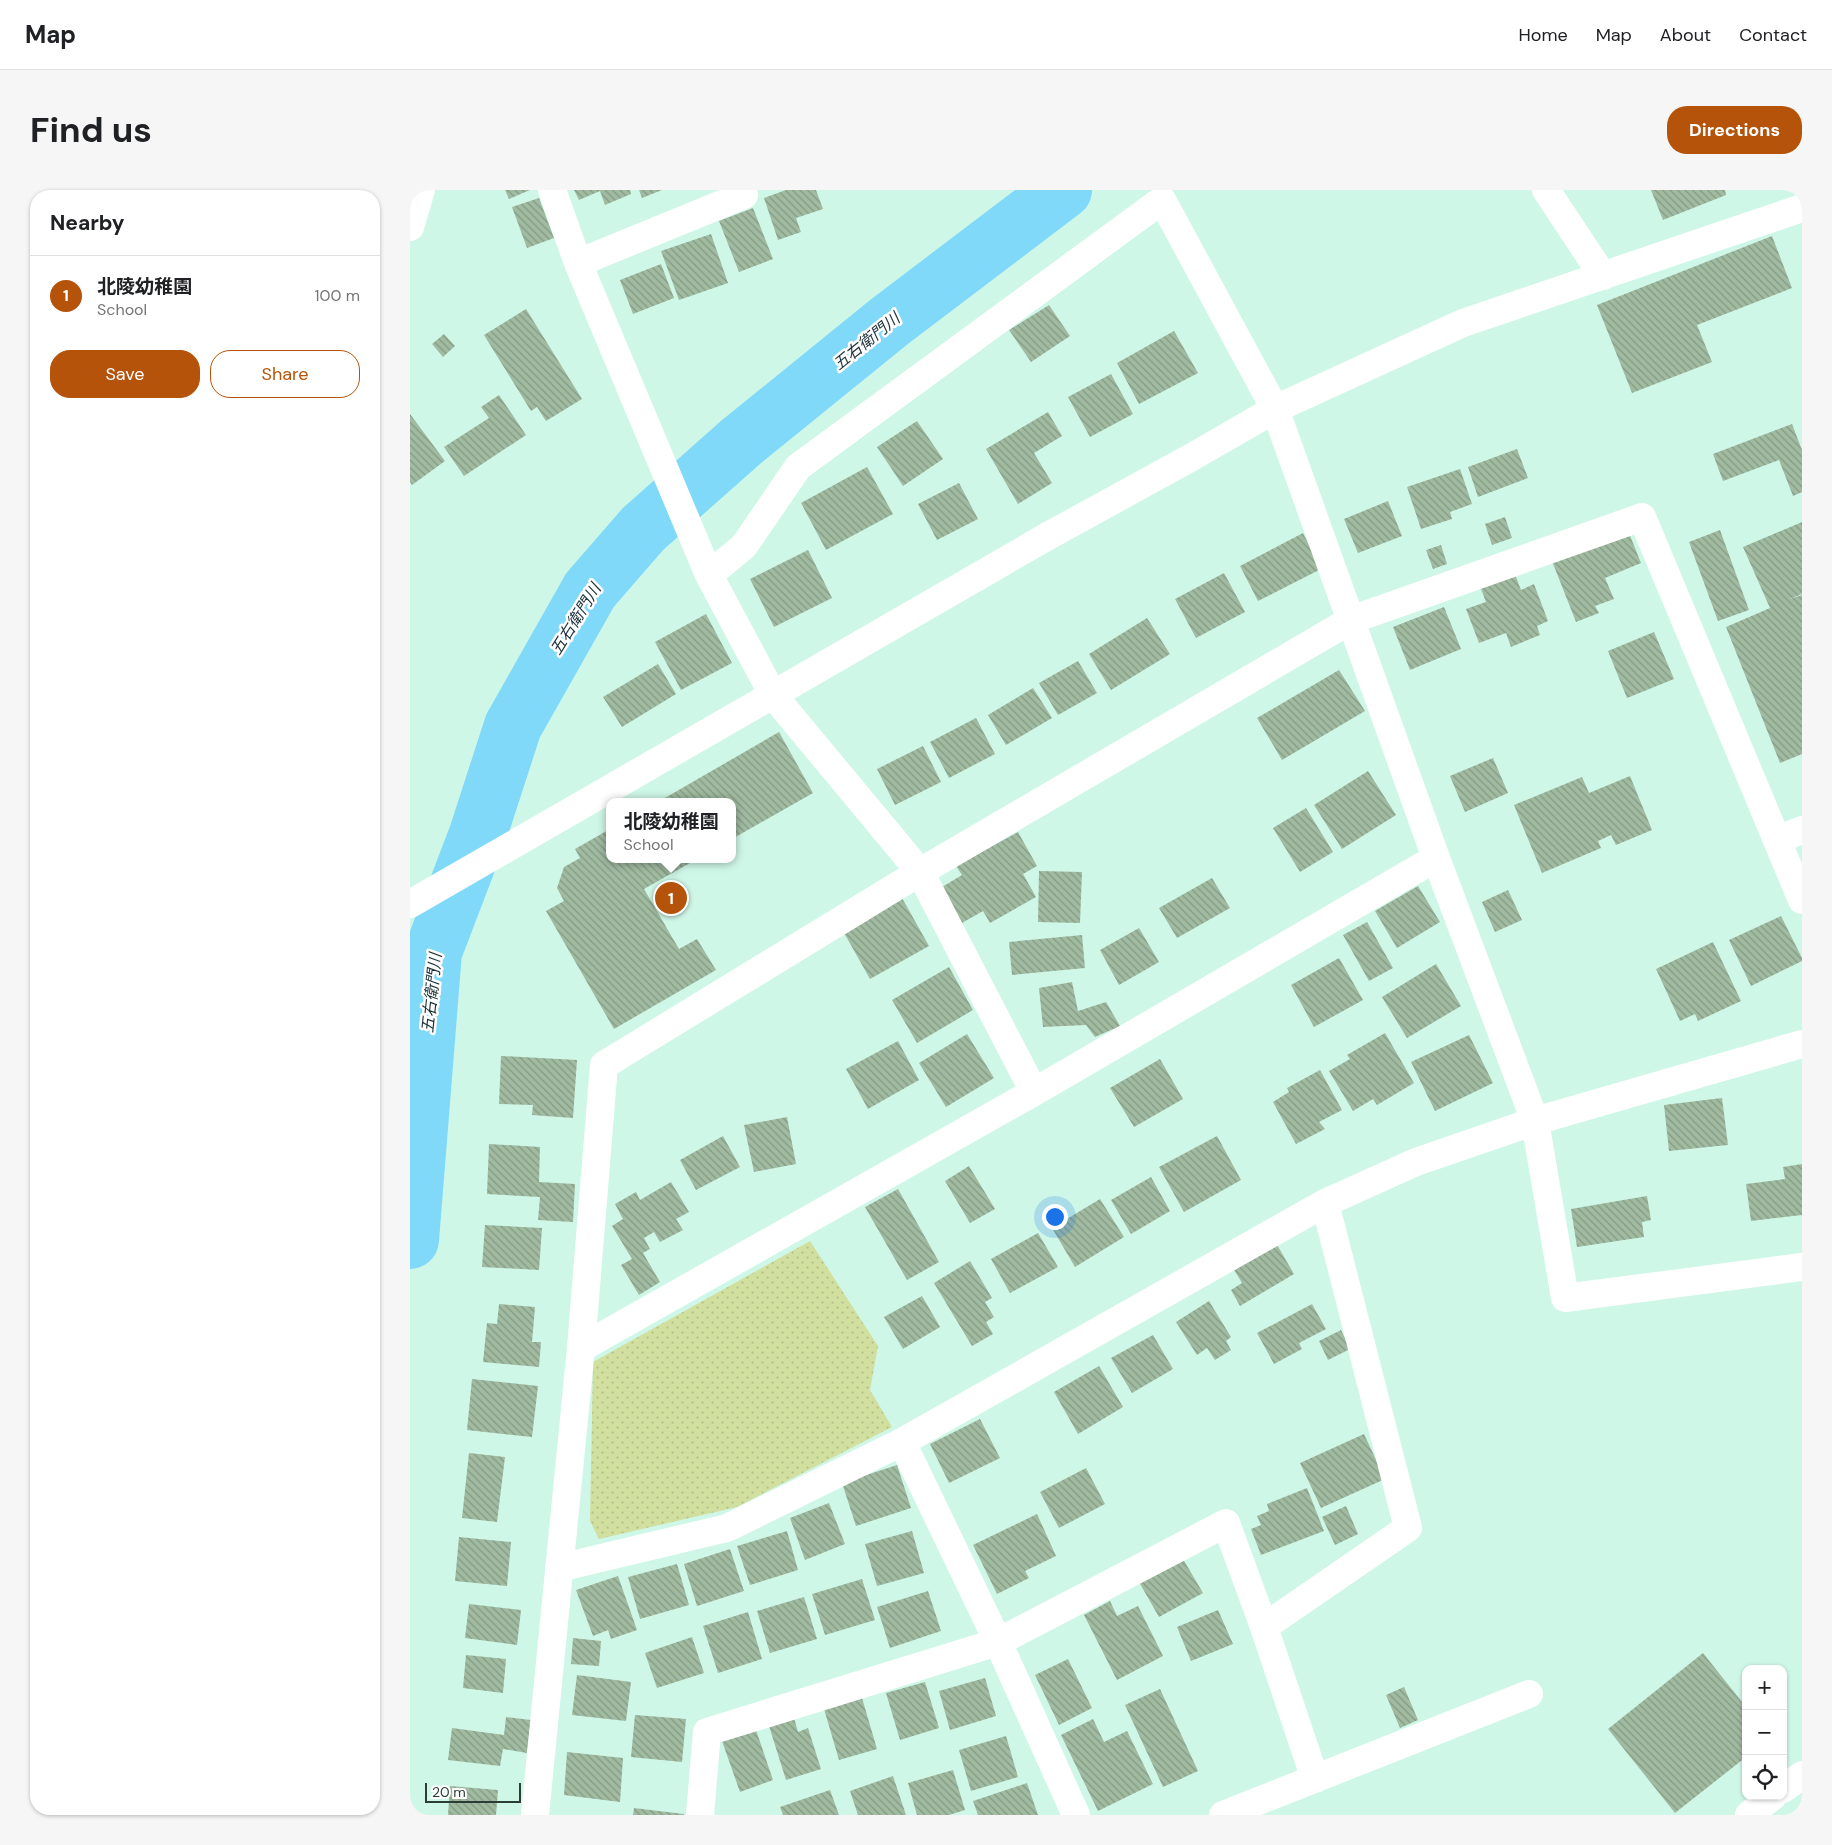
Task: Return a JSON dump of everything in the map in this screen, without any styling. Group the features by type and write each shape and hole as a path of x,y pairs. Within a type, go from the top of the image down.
{"main road":[{"path":"410,227 421,190"},
{"path":"552,190 578,263 709,575 773,695 920,872 1034,1092"},
{"path":"1546,190 1603,276"},
{"path":"578,263 744,195"},
{"path":"709,575 744,546 798,467 1162,200 1275,409 1436,858 1535,1121 1565,1298 1802,1267"},
{"path":"410,904 1048,536 1192,458 1275,409 1463,323 1603,276 1799,206"},
{"path":"535,1815 581,1348 604,1065 920,872 1351,620 1642,517 1802,900"},
{"path":"1777,840 1802,830"},
{"path":"581,1348 1034,1092 1436,858"},
{"path":"559,1568 727,1528 902,1442 1325,1203 1416,1162 1535,1121 1802,1044"},
{"path":"1264,1627 1408,1528 1325,1203"},
{"path":"902,1442 998,1642 1076,1815"},
{"path":"700,1815 707,1732 998,1642 1226,1523 1264,1627 1315,1779"},
{"path":"1223,1815 1529,1694"},
{"path":"1787,1786 1802,1775"},
{"path":"1749,1815 1769,1800"}],"green space":[{"path":"810,1241 878,1346 870,1390 892,1427 737,1507 599,1539 590,1521 593,1362"}],"building":[{"path":"505,190 530,190 509,199"},
{"path":"574,190 630,190 631,194 605,205 600,191 579,200"},
{"path":"639,190 662,190 642,198"},
{"path":"786,190 816,190 823,209 796,218 801,232 778,240 764,198"},
{"path":"1651,190 1725,190 1726,195 1663,220"},
{"path":"539,198 554,238 527,248 512,207"},
{"path":"753,208 773,259 739,272 719,221"},
{"path":"711,234 728,283 679,300 661,251"},
{"path":"1772,236 1792,288 1697,325 1712,362 1632,393 1597,305"},
{"path":"661,264 674,298 633,314 620,280"},
{"path":"1049,305 1070,336 1031,362 1009,330"},
{"path":"526,309 582,399 546,421 537,407 531,411 484,335"},
{"path":"1174,331 1198,373 1139,404 1117,363"},
{"path":"444,334 455,346 443,357 432,344"},
{"path":"1111,374 1133,414 1090,437 1068,397"},
{"path":"499,395 526,435 464,476 444,447 489,418 481,407"},
{"path":"1048,412 1062,436 1034,453 1052,483 1018,504 986,449"},
{"path":"410,414 445,461 412,485 410,482"},
{"path":"917,421 943,459 903,486 877,447"},
{"path":"1792,424 1802,450 1802,492 1793,496 1779,460 1723,481 1713,454"},
{"path":"1517,449 1528,478 1478,497 1468,467"},
{"path":"867,467 893,514 826,550 801,503"},
{"path":"1460,469 1472,504 1450,512 1452,519 1421,529 1407,487"},
{"path":"959,483 978,519 937,540 918,504"},
{"path":"1388,501 1402,536 1358,553 1344,519"},
{"path":"1505,517 1512,538 1492,545 1485,524"},
{"path":"1802,522 1802,594 1790,599 1802,595 1802,754 1780,763 1726,627 1770,608 1743,547"},
{"path":"1720,530 1749,610 1718,621 1689,542"},
{"path":"1303,533 1321,569 1258,601 1240,566"},
{"path":"1629,533 1641,563 1605,578 1614,599 1595,606 1599,613 1576,622 1550,556"},
{"path":"1441,545 1447,564 1433,569 1426,550"},
{"path":"808,550 832,598 774,627 750,579"},
{"path":"1514,572 1521,590 1534,584 1548,621 1537,626 1540,635 1511,647 1506,633 1479,643 1466,609 1486,602 1480,586"},
{"path":"1224,573 1245,612 1196,638 1175,599"},
{"path":"1444,607 1461,649 1410,670 1393,627"},
{"path":"706,614 732,663 681,690 655,642"},
{"path":"1147,618 1170,654 1111,690 1089,654"},
{"path":"1654,632 1674,679 1627,698 1608,651"},
{"path":"1078,661 1097,693 1058,715 1039,683"},
{"path":"658,664 676,694 622,727 603,697"},
{"path":"1339,670 1365,711 1282,760 1257,718"},
{"path":"1033,688 1052,718 1006,745 988,715"},
{"path":"976,718 995,754 949,778 930,742"},
{"path":"779,732 813,793 736,837 736,798 665,798"},
{"path":"923,746 941,782 895,805 877,769"},
{"path":"1493,758 1508,793 1465,812 1450,776"},
{"path":"1368,771 1396,815 1342,849 1314,805"},
{"path":"1630,776 1652,830 1616,845 1611,835 1598,841 1601,848 1542,873 1514,805 1582,777 1589,793"},
{"path":"1306,808 1333,852 1300,872 1273,828"},
{"path":"606,831 606,863 690,863 644,889 679,949 697,939 716,970 614,1029 546,911 564,901 557,888 564,867 580,858 575,849"},
{"path":"1018,832 1037,866 1023,874 1036,897 990,923 983,911 962,923 942,887 962,875 956,866"},
{"path":"1039,871 1082,872 1080,923 1038,922"},
{"path":"1212,878 1230,908 1177,938 1159,908"},
{"path":"1418,886 1440,922 1397,948 1375,911"},
{"path":"1508,890 1522,920 1495,932 1482,902"},
{"path":"902,898 929,946 870,979 843,931"},
{"path":"1781,916 1802,961 1751,986 1729,940"},
{"path":"1367,922 1393,968 1369,981 1343,935"},
{"path":"1139,928 1159,962 1119,985 1100,950"},
{"path":"1082,935 1085,968 1012,975 1009,942"},
{"path":"1713,942 1741,1001 1698,1021 1695,1014 1680,1021 1656,969"},
{"path":"1339,958 1363,1000 1314,1027 1291,985"},
{"path":"1436,964 1461,1006 1407,1038 1382,997"},
{"path":"949,967 973,1010 917,1043 892,1000"},
{"path":"1072,982 1078,1011 1106,1002 1120,1026 1095,1037 1086,1025 1043,1027 1039,988"},
{"path":"1385,1033 1414,1083 1377,1105 1373,1099 1353,1111 1329,1071 1350,1059 1347,1055"},
{"path":"967,1034 994,1078 946,1107 919,1063"},
{"path":"1469,1035 1493,1083 1435,1111 1411,1062"},
{"path":"898,1041 919,1080 868,1109 846,1069"},
{"path":"501,1056 577,1060 573,1118 532,1115 533,1105 499,1104"},
{"path":"1160,1059 1183,1099 1134,1127 1110,1088"},
{"path":"1320,1070 1342,1110 1319,1122 1325,1129 1296,1144 1273,1102 1289,1092 1287,1088"},
{"path":"1722,1098 1728,1145 1669,1151 1664,1105"},
{"path":"787,1117 796,1164 754,1172 744,1125"},
{"path":"723,1136 740,1167 696,1190 680,1160"},
{"path":"1217,1136 1241,1180 1184,1212 1159,1167"},
{"path":"489,1144 540,1147 539,1182 575,1184 573,1222 538,1220 540,1197 487,1194"},
{"path":"1802,1164 1802,1215 1751,1221 1746,1184 1785,1179 1783,1167"},
{"path":"969,1166 995,1209 970,1223 945,1181"},
{"path":"1151,1177 1170,1211 1131,1234 1111,1200"},
{"path":"671,1182 689,1212 676,1219 683,1230 660,1242 654,1232 644,1238 650,1249 643,1253 660,1282 639,1295 621,1265 632,1259 612,1226 623,1219 615,1204 636,1192 640,1200"},
{"path":"898,1189 939,1262 907,1280 865,1207"},
{"path":"1647,1196 1651,1220 1642,1222 1644,1237 1577,1247 1571,1209"},
{"path":"1100,1199 1124,1237 1075,1267 1052,1228"},
{"path":"485,1225 542,1228 539,1270 482,1267"},
{"path":"1038,1233 1058,1267 1010,1293 991,1259"},
{"path":"1276,1243 1294,1274 1240,1306 1231,1290 1242,1283 1233,1268"},
{"path":"970,1261 992,1298 985,1302 994,1317 986,1322 993,1334 972,1346 934,1283"},
{"path":"922,1296 940,1327 903,1349 884,1317"},
{"path":"1209,1301 1231,1337 1226,1341 1231,1350 1215,1360 1207,1348 1197,1355 1176,1322"},
{"path":"499,1304 535,1307 532,1342 541,1342 539,1367 483,1362 487,1323 497,1324"},
{"path":"1312,1304 1326,1329 1299,1343 1302,1349 1274,1364 1257,1333"},
{"path":"1341,1330 1350,1349 1328,1360 1319,1341"},
{"path":"1153,1335 1173,1369 1132,1393 1111,1358"},
{"path":"1099,1366 1123,1407 1078,1434 1054,1392"},
{"path":"472,1379 538,1386 532,1437 467,1430"},
{"path":"980,1419 1000,1458 949,1483 930,1444"},
{"path":"1364,1434 1385,1479 1321,1508 1300,1463"},
{"path":"469,1453 505,1457 497,1522 462,1518"},
{"path":"897,1465 911,1508 856,1526 842,1483"},
{"path":"1086,1468 1105,1504 1059,1528 1040,1492"},
{"path":"1307,1488 1324,1531 1261,1555 1251,1529 1261,1525 1257,1516 1269,1511 1267,1504"},
{"path":"829,1503 845,1544 805,1560 790,1518"},
{"path":"1346,1506 1358,1534 1335,1545 1322,1517"},
{"path":"1037,1514 1056,1556 1025,1571 1029,1578 997,1594 973,1545"},
{"path":"787,1531 798,1570 750,1585 737,1546"},
{"path":"912,1531 924,1573 877,1586 865,1544"},
{"path":"459,1537 511,1542 507,1586 455,1581"},
{"path":"730,1549 744,1591 697,1606 684,1564"},
{"path":"1183,1559 1203,1593 1159,1617 1139,1582"},
{"path":"677,1564 689,1605 640,1619 628,1577"},
{"path":"618,1576 637,1630 611,1639 608,1630 593,1636 576,1590"},
{"path":"862,1579 875,1620 825,1635 812,1594"},
{"path":"928,1591 941,1631 890,1648 877,1607"},
{"path":"804,1597 817,1639 770,1653 757,1611"},
{"path":"1110,1601 1117,1616 1138,1606 1163,1656 1117,1680 1084,1615"},
{"path":"469,1604 521,1610 517,1645 465,1638"},
{"path":"1218,1610 1233,1644 1191,1661 1177,1627"},
{"path":"748,1612 762,1659 718,1673 703,1626"},
{"path":"692,1637 704,1673 657,1688 645,1653"},
{"path":"573,1638 601,1641 599,1666 571,1664"},
{"path":"1703,1653 1742,1702 1742,1760 1675,1813 1608,1729"},
{"path":"466,1655 506,1659 503,1693 463,1688"},
{"path":"1068,1659 1092,1708 1059,1725 1035,1675"},
{"path":"577,1675 631,1682 626,1721 572,1715"},
{"path":"985,1678 996,1716 950,1730 939,1691"},
{"path":"925,1682 939,1728 900,1740 886,1693"},
{"path":"1404,1687 1418,1720 1400,1728 1386,1695"},
{"path":"1160,1689 1198,1771 1163,1787 1125,1705"},
{"path":"862,1698 877,1749 839,1760 824,1709"},
{"path":"635,1715 686,1719 682,1762 631,1757"},
{"path":"506,1717 531,1720 527,1753 503,1749 500,1766 448,1760 452,1728 504,1735"},
{"path":"794,1718 798,1732 808,1728 821,1769 786,1780 769,1726"},
{"path":"1093,1719 1104,1742 1127,1731 1153,1784 1098,1811 1061,1735"},
{"path":"756,1730 773,1780 740,1792 722,1741"},
{"path":"1006,1736 1018,1777 971,1791 959,1750"},
{"path":"567,1752 623,1758 620,1802 564,1795"},
{"path":"953,1770 965,1810 949,1815 917,1815 908,1783"},
{"path":"893,1776 906,1815 858,1815 850,1791"},
{"path":"1027,1783 1038,1815 978,1815 973,1801"},
{"path":"450,1786 498,1790 496,1815 448,1815"},
{"path":"830,1790 839,1815 783,1815 780,1807"},
{"path":"634,1808 684,1814 684,1815 633,1815"}],"waterway":[{"name":"五右衛門川","path":"410,1240 433,952 478,834 513,726 590,590 643,529 741,442 889,322 1063,190"}],"place":[{"name":"北陵幼稚園","path":"671,898"}]}
